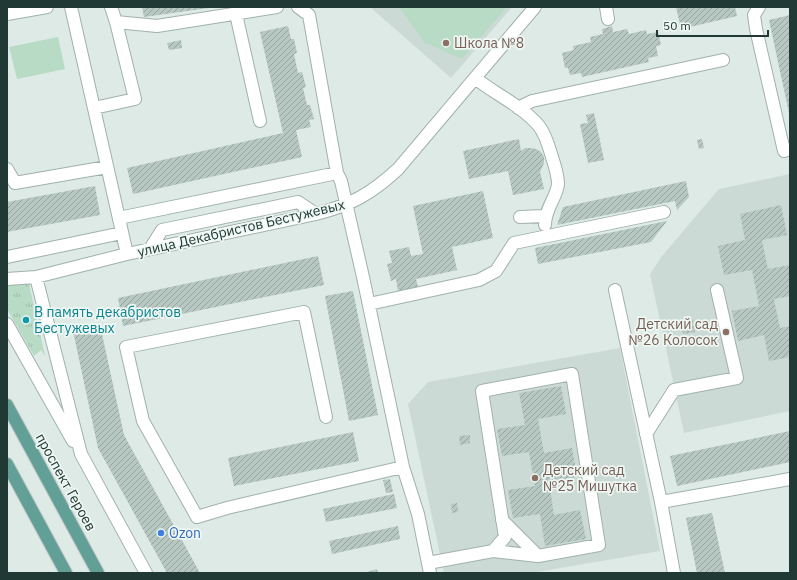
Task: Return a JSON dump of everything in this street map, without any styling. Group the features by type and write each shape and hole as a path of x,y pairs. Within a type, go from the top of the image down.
{"main road":[{"name":"проспект Героев","path":"7,405 98,573"},
{"path":"7,464 66,573"}],"street":[{"path":"7,14 47,7"},
{"path":"71,7 127,254"},
{"path":"94,108 134,99 116,22 111,7"},
{"path":"116,22 157,26 277,7"},
{"path":"298,7 309,14 337,173 341,181 369,304 403,466 418,514 429,570 493,552 538,556 599,545 572,374 482,391 505,537 493,552"},
{"name":"улица Декабристов Бестужевых","path":"7,279 36,277 127,254 316,214 346,205 369,193 398,169 536,7"},
{"path":"606,7 608,19"},
{"path":"759,7 754,15 756,29 784,151 790,150"},
{"path":"236,14 260,121"},
{"path":"518,108 532,101 722,60"},
{"path":"475,78 490,90 518,108 539,126 547,141 556,170 558,185 545,220 520,216"},
{"path":"7,169 15,183 107,166"},
{"path":"119,218 337,173"},
{"path":"150,249 162,230 298,202 316,214"},
{"path":"369,304 479,280 496,271 514,243 664,212"},
{"path":"7,257 122,233"},
{"path":"36,277 81,454"},
{"path":"615,290 661,502 674,573"},
{"path":"646,434 674,390 737,378 718,290"},
{"path":"326,417 304,312 126,347 143,421 197,517 227,508 403,466"},
{"path":"7,324 81,454 146,573"},
{"path":"661,502 790,479"},
{"path":"502,520 538,556"}],"shaded area":[{"name":"Школа №8","path":"370,7 512,7 451,78"},
{"name":"Детский сад №26 Колосок","path":"790,174 790,411 684,433 650,274 662,256 719,189"},
{"name":"Детский сад №25 Мишутка","path":"620,348 660,551 531,573 444,573 408,404 428,382"}],"green space":[{"name":"Школа №8","path":"399,7 507,7 462,59 424,42"},
{"path":"58,37 65,69 17,79 9,47"},
{"path":"21,283 29,284 45,356 41,350 34,356 7,309 7,286"}],"building":[{"path":"142,7 209,7 209,8 144,17"},
{"path":"676,7 735,7 737,16 681,29"},
{"path":"790,15 790,113 789,113 769,20"},
{"path":"288,26 291,39 294,39 297,53 294,54 298,73 302,72 306,87 303,88 307,105 310,105 314,119 309,120 311,127 296,130 302,157 133,194 127,168 283,133 260,32"},
{"path":"612,26 613,32 627,29 629,34 646,30 647,34 658,32 661,45 656,46 658,56 648,58 649,62 582,77 581,73 570,75 568,68 565,68 562,53 574,50 573,46 591,42 590,37 603,34 602,29"},
{"path":"181,40 182,48 169,50 167,43"},
{"path":"594,113 604,160 588,163 580,124 588,123 586,115"},
{"path":"519,139 521,151 525,148 536,149 541,152 544,157 544,163 540,172 544,189 513,195 508,171 469,179 463,151"},
{"path":"702,139 704,148 699,149 697,140"},
{"path":"686,181 689,197 677,210 675,201 557,225 563,207"},
{"path":"95,186 100,215 7,232 7,202"},
{"path":"483,191 493,238 452,247 457,270 416,279 418,287 398,291 396,279 391,281 387,264 392,263 389,251 409,247 411,256 423,254 413,206"},
{"path":"781,205 787,235 762,240 768,269 790,265 790,296 774,299 780,328 790,326 790,357 769,361 764,335 738,341 732,311 759,306 752,270 724,275 718,246 745,240 740,214"},
{"path":"667,221 651,242 538,264 535,248"},
{"path":"318,256 324,285 123,326 118,298"},
{"path":"353,291 378,415 349,421 325,296"},
{"path":"693,320 695,332 683,334 681,323"},
{"path":"100,325 124,435 200,573 167,573 98,448 73,331"},
{"path":"561,386 566,414 538,419 544,453 572,448 577,477 549,481 554,515 580,510 586,539 545,546 540,514 513,518 508,490 535,486 529,452 502,456 497,429 525,425 519,393"},
{"path":"790,431 790,462 677,486 670,456"},
{"path":"353,432 359,461 234,486 228,458"},
{"path":"470,435 470,443 460,445 459,436"},
{"path":"390,479 393,492 386,493 383,480"},
{"path":"394,494 397,508 326,522 323,509"},
{"path":"457,503 458,512 452,513 451,504"},
{"path":"712,513 725,573 697,573 686,518"},
{"path":"398,526 400,539 332,554 329,541"},
{"path":"377,569 378,573 363,573"}],"place":[{"name":"Школа №8","path":"446,43"},
{"name":"В память декабристов Бестужевых","path":"26,320"},
{"name":"Детский сад №26 Колосок","path":"726,332"},
{"name":"Детский сад №25 Мишутка","path":"535,478"},
{"name":"Ozon","path":"161,533"}]}
